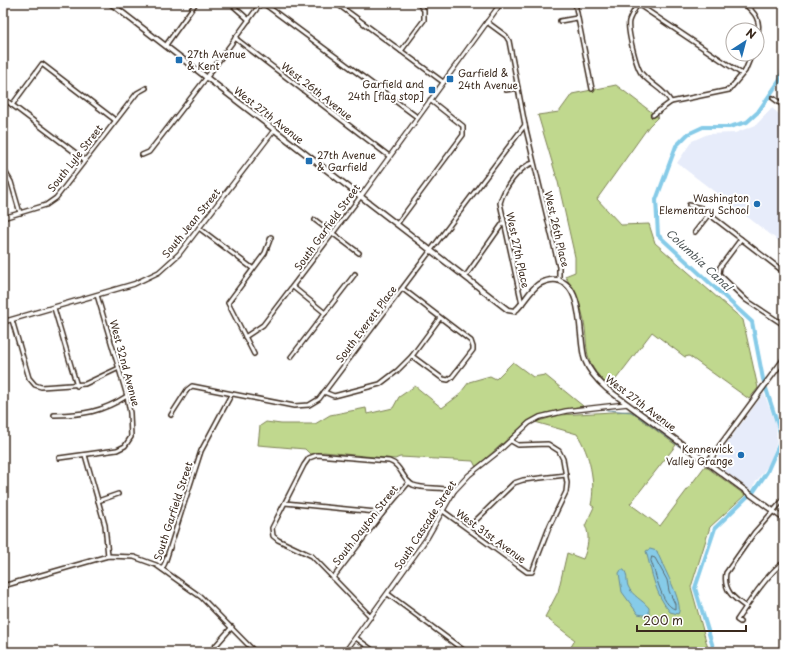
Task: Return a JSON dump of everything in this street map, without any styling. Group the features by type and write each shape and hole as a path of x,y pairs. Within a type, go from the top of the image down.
{"main road":[{"name":"West 27th Avenue","path":"110,3 505,308 514,311 522,304"},
{"path":"522,304 539,284 551,280 559,280"},
{"name":"West 26th Place","path":"559,280 568,288 577,306 581,324 582,349 588,367"},
{"path":"708,462 784,359"},
{"name":"West 27th Avenue","path":"588,367 602,385 784,519"}],"street":[{"path":"166,45 196,3"},
{"path":"230,3 248,20"},
{"path":"142,155 149,152 262,3 417,117"},
{"path":"336,3 443,82"},
{"path":"401,51 424,20 424,10 418,3"},
{"name":"South Garfield Street","path":"245,337 262,325 293,287 501,3"},
{"path":"575,3 592,89"},
{"path":"743,3 752,10 759,22"},
{"path":"671,102 665,92 643,76 638,67 628,25 637,4 742,74"},
{"path":"560,21 577,18"},
{"name":"West 26th Place","path":"487,22 506,36 509,41 524,125 559,267 559,280"},
{"name":"West 26th Avenue","path":"235,38 388,156"},
{"path":"653,115 671,102 726,92 733,86 749,62"},
{"path":"12,105 42,64 115,120"},
{"name":"South Lyle Street","path":"3,218 51,202 137,93 146,88"},
{"path":"506,90 518,88"},
{"path":"3,98 85,160"},
{"path":"773,98 784,106"},
{"path":"397,224 463,135 464,129 460,123 430,100"},
{"name":"South Everett Place","path":"171,415 189,387 197,386 231,394 298,406 309,405 319,399 403,289 524,125"},
{"name":"South Jean Street","path":"3,322 134,284 159,272 175,259 275,129"},
{"name":"West 27th Place","path":"522,304 503,223 501,199 520,171 524,167 533,163"},
{"path":"3,168 11,182 20,213"},
{"path":"690,205 697,206 709,214 784,272"},
{"path":"695,232 709,214"},
{"path":"315,220 359,253"},
{"path":"465,277 503,223"},
{"path":"199,228 252,268"},
{"path":"254,354 228,303 264,253 271,237"},
{"path":"741,239 720,267 719,272 725,281 746,300 784,325"},
{"path":"291,357 355,274"},
{"path":"293,287 325,313"},
{"path":"403,289 471,341 473,346 473,350 448,380 443,379 412,356"},
{"name":"West 32nd Avenue","path":"85,455 122,449 131,437 127,396 97,295"},
{"path":"54,308 77,386"},
{"path":"324,392 334,396 380,384 397,371 412,356 440,318"},
{"path":"12,320 29,378 35,385 41,387 77,386 91,382 119,368"},
{"name":"South Garfield Street","path":"162,569 166,563 201,450 231,394"},
{"path":"54,416 74,415 101,410 127,396"},
{"name":"South Cascade Street","path":"345,652 428,538 454,491 469,475 511,441 529,423 546,415 627,404"},
{"path":"468,528 514,483 523,480 566,475 562,455 552,445 543,443 518,445 511,441"},
{"path":"371,617 312,556 273,536 272,528 307,461 312,456 324,454 389,461 398,466 409,482 414,485 454,491"},
{"path":"59,458 85,455 105,525 108,556"},
{"name":"West 31st Avenue","path":"443,511 530,573 533,571 550,525 566,492 566,475"},
{"name":"South Dayton Street","path":"333,578 382,514 409,482"},
{"path":"98,501 118,494"},
{"path":"746,607 729,593 725,580 726,573 754,532 784,499"},
{"path":"285,503 376,512 382,514"},
{"path":"3,586 108,556 134,556 150,562 162,569 207,602 255,652"},
{"path":"740,622 736,620 773,571 784,563"},
{"path":"388,594 466,652"},
{"path":"210,652 232,627"},
{"path":"356,638 375,652"},
{"path":"3,641 6,652"}],"shaded area":[{"name":"Washington Elementary School","path":"772,108 784,118 784,245 677,163 692,141 708,134 735,133 756,125"},
{"path":"764,393 776,425 777,442 769,464 750,490 721,468 717,461 719,454"}],"green space":[{"path":"616,85 658,117 649,126 597,199 621,225 649,224 655,243 743,320 758,388 749,399 689,356 685,357 652,332 610,387 593,368 589,360 582,312 575,293 565,276 575,272 575,257 558,182 538,115 559,112 572,94"},
{"path":"513,362 533,377 545,375 583,406 546,413 528,421 476,467 473,461 400,457 395,459 324,452 310,454 305,449 258,445 260,426 266,422 281,424 315,424 330,415 366,408 367,414 393,408 399,397 415,386 442,408 458,396 469,382 490,376 496,379"},
{"path":"630,411 676,445 630,504 660,526 705,466 745,495 710,527 691,587 709,652 568,652 575,640 545,617 558,592 567,553 583,559 588,538 585,526 594,507 591,505 593,487 591,468 582,442 577,434 535,422 560,415"}],"water":[{"path":"650,549 657,551 672,584 678,602 678,614 670,612 657,591 646,551"},
{"path":"621,570 624,570 625,572 627,584 630,589 649,608 649,616 638,614 622,592 619,573"}],"waterway":[{"name":"Columbia Canal","path":"754,491 767,472 782,438 763,379 752,322 658,235 656,200 676,146 688,134 703,127 729,127 747,122 758,112 780,80 784,65"},
{"path":"607,410 632,412 687,452"},
{"name":"Columbia Canal","path":"713,652 713,647 695,588 715,528 747,497"}],"place":[{"name":"27th Avenue & Kent","path":"179,60"},
{"name":"Garfield & 24th Avenue","path":"450,79"},
{"name":"Garfield and 24th [flag stop]","path":"432,90"},
{"name":"27th Avenue & Garfield","path":"309,161"},
{"name":"Washington Elementary School","path":"757,204"},
{"name":"Kennewick Valley Grange","path":"741,455"}]}
